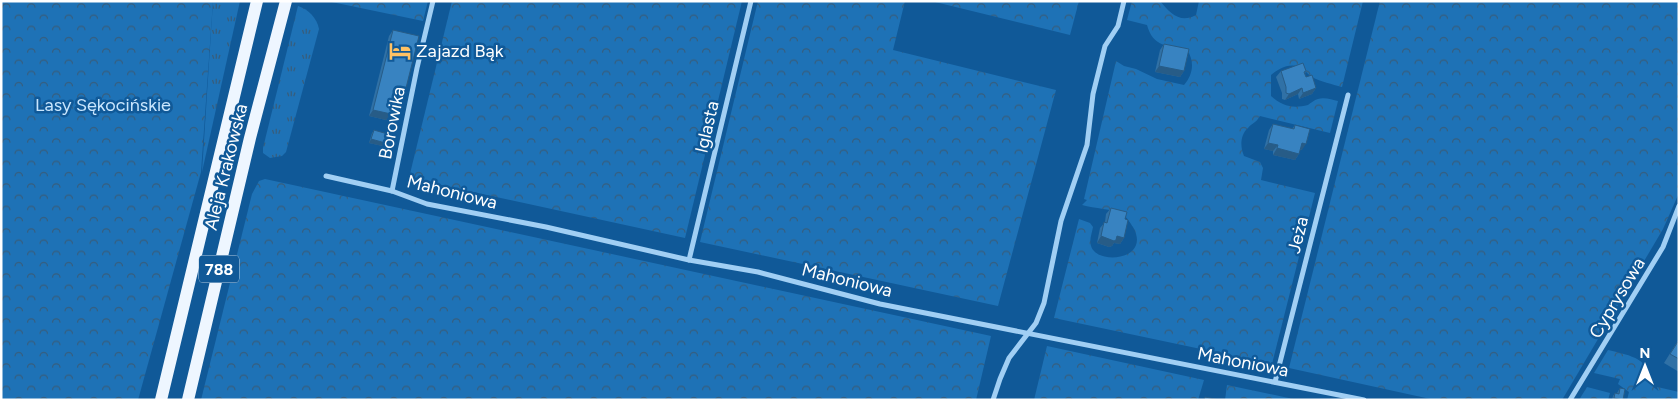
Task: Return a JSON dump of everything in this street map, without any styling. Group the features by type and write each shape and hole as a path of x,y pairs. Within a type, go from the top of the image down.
{"main road":[{"name":"Aleja Krakowska","path":"161,400 257,1"},
{"name":"Aleja Krakowska","path":"188,400 250,138 286,1"}],"street":[{"name":"Borowika","path":"392,191 416,68 432,1"},
{"name":"Iglasta","path":"689,260 751,1"},
{"path":"993,400 1009,358 1036,322 1044,303 1060,221 1087,145 1093,94 1105,46 1118,26 1124,1"},
{"name":"Jeża","path":"1275,382 1348,95"},
{"name":"Mahoniowa","path":"326,176 392,191 427,204 546,227 689,260 758,272 880,304 1364,400"},
{"name":"Cyprysowa","path":"1570,400 1663,247 1679,206"}],"green space":[{"name":"Lasy Sękocińskie","path":"1,1 213,1 201,172 138,400 1,400"},
{"path":"213,1 240,1 202,172"},
{"path":"327,1 428,1 423,21"},
{"path":"452,1 742,1 685,238 409,178"},
{"path":"758,1 905,1 893,50 1056,90 998,306 700,242"},
{"path":"931,1 1079,1 1070,35"},
{"path":"1132,1 1160,1 1176,16 1185,18 1196,15 1199,1 1363,1 1342,87 1315,79 1303,69 1294,66 1282,68 1271,75 1271,96 1284,104 1293,107 1303,106 1321,98 1338,101 1330,133 1260,116 1245,131 1242,138 1241,145 1244,156 1260,162 1263,168 1261,180 1315,193 1272,364 1054,318 1079,219 1090,223 1093,227 1090,239 1091,246 1095,252 1103,256 1121,256 1130,253 1135,247 1137,238 1133,227 1125,216 1114,211 1082,205 1087,200 1084,199 1116,61 1157,79 1184,85 1192,68 1190,54 1187,50 1157,42 1147,25 1127,20"},
{"path":"1380,1 1679,1 1679,193 1663,229 1562,400 1435,400 1289,368"},
{"path":"298,6 312,15 319,29 286,152 282,156 270,158 263,153 263,148"},
{"path":"265,179 991,336 976,400 201,400 252,194 259,181"},
{"path":"1047,346 1204,380 1198,400 1034,400"},
{"path":"1608,350 1625,354 1644,364 1648,369 1653,386 1679,392 1679,400 1627,400 1629,392 1618,384 1620,379 1594,373"},
{"path":"1227,385 1298,400 1225,400"},
{"path":"1587,387 1610,393 1608,400 1579,400"}],"building":[{"path":"393,30 419,36 406,88 402,87 401,93 397,91 391,114 373,110"},
{"path":"1164,44 1189,49 1184,71 1159,66"},
{"path":"1303,63 1306,77 1312,75 1316,88 1303,93 1302,88 1289,94 1286,93 1281,71"},
{"path":"1273,124 1294,129 1295,125 1310,129 1306,144 1302,143 1299,154 1277,148 1278,145 1268,143"},
{"path":"374,130 391,135 389,144 371,139"},
{"path":"1111,208 1127,212 1125,219 1128,220 1124,238 1117,236 1114,241 1101,236 1104,222 1107,223"},
{"path":"1679,340 1679,359 1670,354"},
{"path":"1620,388 1625,389 1623,400 1614,398 1615,393 1619,394"},
{"path":"1205,397 1220,400 1204,400"}],"place":[{"name":"Zajazd Bąk","path":"400,51"}]}
